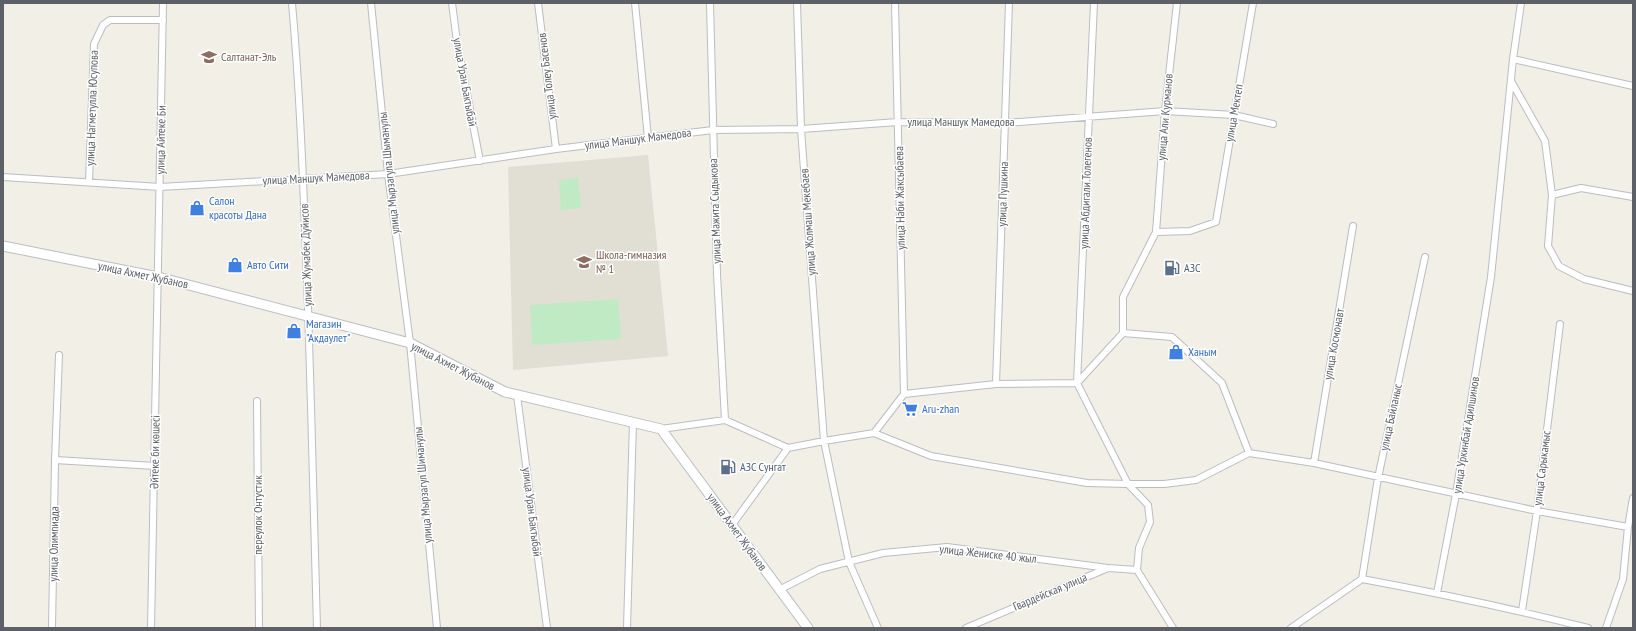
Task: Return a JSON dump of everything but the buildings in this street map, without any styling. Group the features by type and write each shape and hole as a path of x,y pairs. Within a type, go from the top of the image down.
{"main road":[{"name":"улица Ахмет Жубанов","path":"3,246 158,276 410,342 505,392 661,429 808,628"}],"street":[{"name":"улица Айтеке Би","path":"158,276 163,3"},
{"name":"улица Жумабек Дуйисов","path":"292,3 303,179 315,488 317,628"},
{"name":"улица Мырзагула Шыманулы","path":"371,3 388,174 410,342"},
{"name":"улица Уран Бактыбай","path":"452,3 457,42 480,160"},
{"name":"улица Толеу Басенов","path":"538,3 556,149"},
{"path":"635,3 648,138"},
{"name":"улица Мажита Сыдыкова","path":"710,3 717,274 725,420"},
{"name":"улица Жолмаш Мекебаев","path":"797,3 801,129 824,441 849,562 878,628"},
{"name":"улица Наби Жаксыбаева","path":"895,3 904,394"},
{"name":"улица Пушкина","path":"996,384 1009,3"},
{"name":"улица Абдигали Толегенов","path":"1078,383 1094,3"},
{"name":"улица Али Курманов","path":"1156,232 1165,111 1176,3"},
{"name":"улица Мектеп","path":"1156,232 1190,231 1216,222 1252,3"},
{"name":"улица Уркинбай Адилшинов","path":"1437,592 1456,494 1491,278 1513,59 1521,3"},
{"name":"улица Нагметулла Юсупова","path":"89,182 94,44 103,25 110,20 163,20"},
{"path":"1513,59 1633,86"},
{"path":"1511,81 1545,142 1552,195 1548,246 1559,266 1584,279 1633,291"},
{"name":"улица Маншук Мамедова","path":"3,177 160,187 388,174 556,149 713,130 801,129 898,122 1006,123 1165,111 1234,115 1273,124"},
{"path":"1552,195 1581,188 1633,197"},
{"name":"улица Космонавт","path":"1314,463 1354,226"},
{"path":"874,433 904,394 996,384 1078,383 1124,332 1122,297 1156,232"},
{"name":"улица Байланыс","path":"1362,579 1378,478 1425,257"},
{"name":"Әйтеке би көшесі","path":"151,628 158,276"},
{"name":"улица Сарыкамыс","path":"1522,611 1537,511 1560,324"},
{"path":"1124,332 1172,337 1222,382 1249,452"},
{"name":"улица Мырзагул Шиманулы","path":"410,342 437,628"},
{"name":"улица Олимпиада","path":"52,628 55,460 59,355"},
{"path":"1078,383 1128,484 1148,505 1150,522 1139,548 1137,570 1173,628"},
{"name":"улица Уран Бактыбай","path":"517,395 547,628"},
{"name":"переулок Онтустик","path":"257,401 258,628"},
{"path":"661,429 725,420 788,448 874,433 931,456 1087,483 1164,484 1196,480 1249,452 1314,463 1537,511 1628,527"},
{"path":"627,628 633,422"},
{"path":"732,525 788,448"},
{"path":"55,460 155,466"},
{"path":"1606,628 1622,580 1633,498"},
{"name":"улица Жениске 40 жыл","path":"779,590 820,569 883,553 947,547 1108,568"},
{"name":"Гвардейская улица","path":"966,628 1108,568 1137,570"},
{"path":"1291,628 1362,579 1437,592 1522,611 1588,628"}],"shaded area":[{"name":"Школа-гимназия № 1","path":"648,155 668,356 513,370 508,167"}],"green space":[{"path":"578,178 581,208 561,210 559,180"},
{"path":"618,299 621,339 532,345 530,305"}],"place":[{"name":"Салтанат-Эль","path":"209,57"},
{"name":"Салон красоты Дана","path":"197,208"},
{"name":"Школа-гимназия № 1","path":"584,262"},
{"name":"Авто Сити","path":"235,265"},
{"name":"АЗС","path":"1172,268"},
{"name":"Магазин \"Акдаулет\"","path":"294,331"},
{"name":"Ханым","path":"1176,352"},
{"name":"Aru-zhan","path":"910,409"},
{"name":"АЗС Сунгат","path":"728,467"}]}
